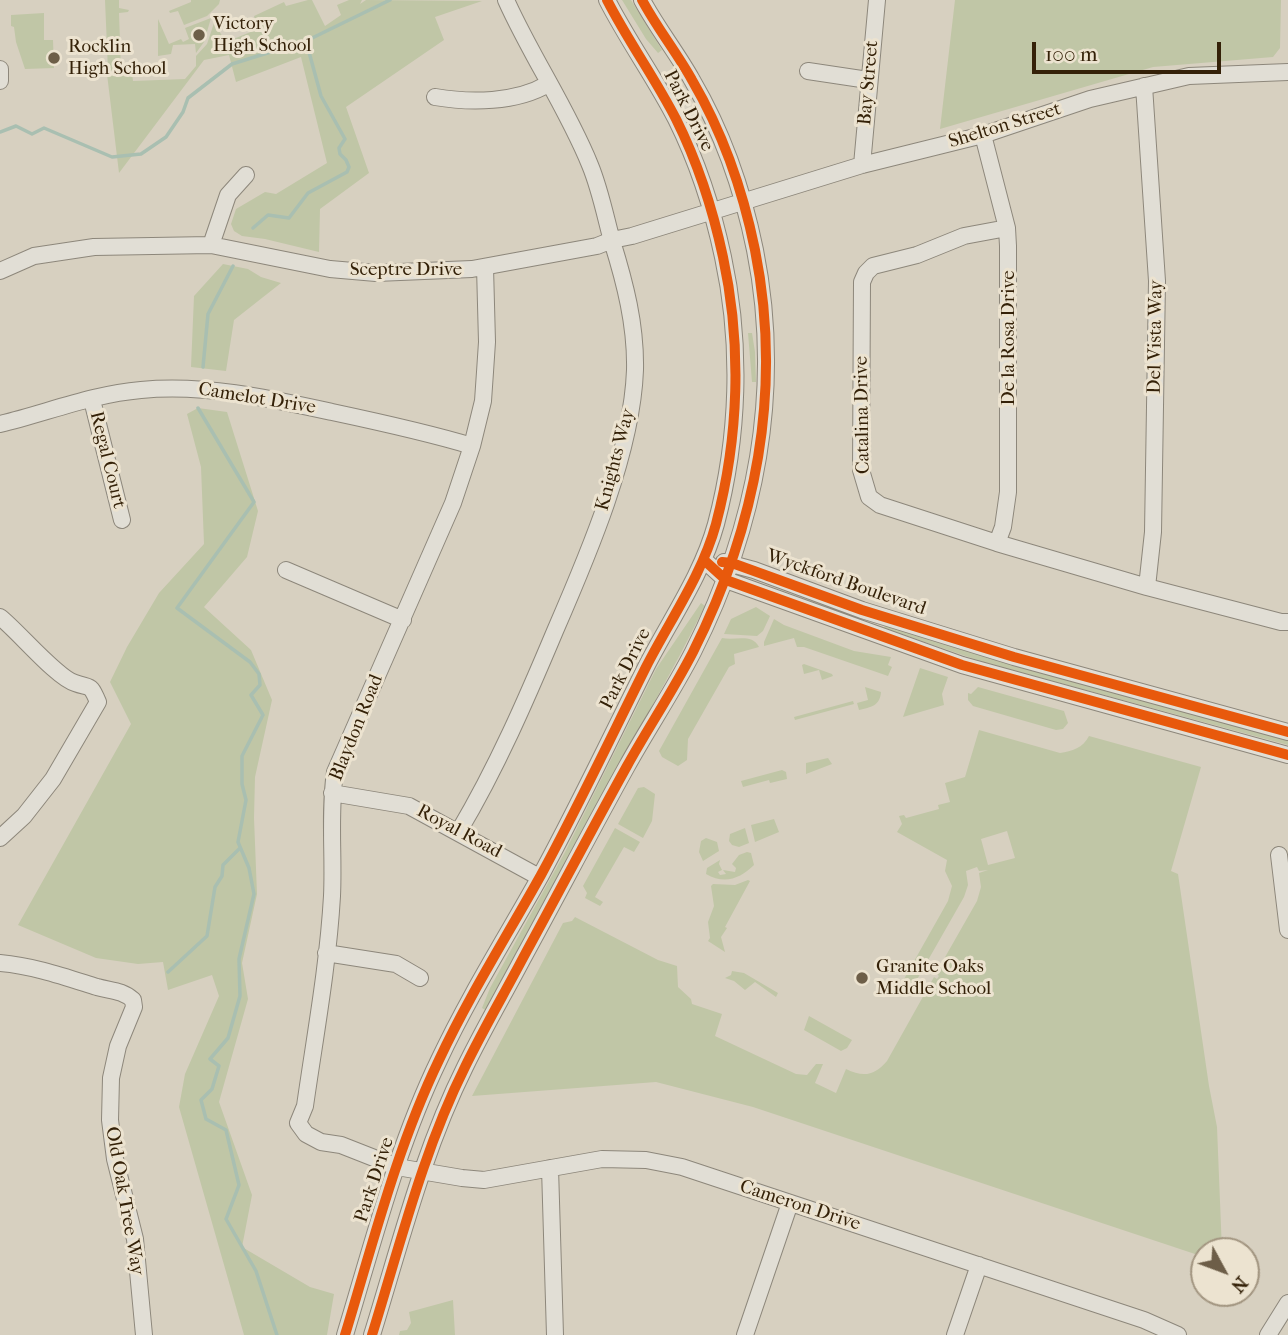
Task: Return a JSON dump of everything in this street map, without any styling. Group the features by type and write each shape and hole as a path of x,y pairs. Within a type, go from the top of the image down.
{"street":[{"name":"Knights Way","path":"459,831 517,723 581,571 605,505 632,403 635,344 624,281 608,219 589,164 506,0"},
{"name":"Park Drive","path":"345,1335 410,1169 446,1109 464,1069 629,763 692,654 726,580 755,480 766,387 763,298 755,251 694,158 676,119 607,0"},
{"name":"Park Drive","path":"372,1335 410,1169 421,1099 440,1058 540,877 704,560 716,526 728,473 735,424 735,342 725,146 705,105 642,0"},
{"name":"Bay Street","path":"862,165 877,0"},
{"path":"0,69 0,81"},
{"path":"808,71 868,80"},
{"name":"Shelton Street","path":"728,208 862,165 983,135 1090,99 1189,76 1288,72"},
{"path":"435,97 464,102 536,91 548,84"},
{"name":"Del Vista Way","path":"1144,86 1157,281 1153,532 1147,587"},
{"name":"De la Rosa Drive","path":"983,135 1007,228 1010,276 1008,492 1003,527 997,543"},
{"path":"211,245 228,195 246,175"},
{"name":"Sceptre Drive","path":"0,271 34,256 64,250 211,245 354,272 485,267 597,246 728,208"},
{"name":"Catalina Drive","path":"1007,228 964,236 917,255 873,266 866,273 862,282 861,470 869,497 880,505 997,543 1147,587 1288,622"},
{"name":"Blaydon Road","path":"410,1169 341,1145 313,1139 298,1123 305,1106 326,953 332,895 332,793 335,772 453,503 472,446 483,401 487,342 485,267"},
{"name":"Camelot Drive","path":"0,424 138,390 197,388 236,392 386,423 472,446"},
{"name":"Regal Court","path":"92,400 122,520"},
{"name":"Wyckford Boulevard","path":"704,560 732,563 862,610 992,650 1288,732"},
{"name":"Wyckford Boulevard","path":"704,560 726,580 962,665 1288,755"},
{"path":"286,570 403,620"},
{"path":"0,617 16,629 51,665 75,683 83,683 89,687 98,702 53,779 24,816 0,838"},
{"name":"Royal Road","path":"332,793 409,806 540,877"},
{"path":"1279,855 1288,930"},
{"path":"326,953 396,964 420,978"},
{"name":"Old Oak Tree Way","path":"0,963 29,966 120,991 133,1000 134,1007 118,1046 111,1078 110,1120 115,1159 135,1239 144,1335"},
{"name":"Cameron Drive","path":"410,1169 484,1180 602,1159 646,1160 714,1176 1144,1320 1178,1335"},
{"path":"550,1168 555,1335"},
{"path":"745,1335 790,1203"},
{"path":"955,1335 979,1265"},
{"path":"1268,1335 1288,1303"}],"green space":[{"path":"105,0 119,0 119,8 129,10 119,13 121,70 108,71"},
{"path":"191,0 220,0 207,16 184,25 178,11 169,11"},
{"path":"312,0 325,26 341,15 337,5 349,0 362,0 360,4 366,0 482,1 435,17 444,40 346,107 369,173 320,209 319,252 242,236 234,231 231,224 236,209 265,192 276,194 327,163 301,57 236,82 229,55 204,60 119,173 107,74 132,73 133,81 185,79 196,66 196,56 207,44 214,23 226,42 258,29 254,16 284,2 286,6"},
{"path":"622,0 631,0 662,50 658,53 646,39"},
{"path":"955,0 1281,0 1280,48 1273,57 1153,67 940,129"},
{"path":"44,13 44,40 53,40 54,68 25,69 14,27 11,26 11,15"},
{"path":"211,18 204,42 196,53 195,44 173,45 171,54 158,56 158,19 169,44 189,39 185,28"},
{"path":"223,264 248,269 261,277 281,283 234,320 226,371 191,367 194,296"},
{"path":"748,333 752,333 756,382 752,382"},
{"path":"198,408 227,412 258,511 247,557 204,607 251,650 272,700 255,777 257,894 242,963 248,999 219,1102 252,1195 242,1247 310,1287 334,1294 327,1335 244,1335 179,1107 185,1074 219,996 212,975 168,990 163,962 138,964 96,958 18,925 131,724 110,682 127,647 159,593 204,544 201,467 187,414"},
{"path":"701,603 705,606 681,653 487,1011 482,1008 490,988 565,852 656,669"},
{"path":"756,607 770,616 763,631 757,636 724,634 731,619"},
{"path":"774,619 854,651 891,657 888,665 892,667 888,676 804,647 797,647 794,638 764,646"},
{"path":"885,625 1288,737 1288,745 983,662 884,628"},
{"path":"722,638 748,639 759,647 734,654 735,664 729,667 688,739 687,760 678,766 662,757 659,751"},
{"path":"804,664 832,674 833,676 822,680 819,670 804,674"},
{"path":"920,668 948,677 942,694 944,705 903,717"},
{"path":"865,687 881,692 880,697 874,705 859,710 857,703 868,700"},
{"path":"978,687 1064,711 1068,723 1063,729 1056,730 973,706 968,700 968,693 971,694"},
{"path":"853,701 854,704 795,720 794,717"},
{"path":"979,730 1060,753 1077,748 1089,736 1201,767 1171,871 1178,874 1217,1127 1221,1237 1190,1237 1190,1252 753,1107 656,1082 472,1096 563,923 572,921 575,917 658,960 677,966 678,987 691,999 692,1004 722,1014 715,1036 796,1074 807,1075 816,1064 823,1064 815,1083 836,1093 846,1069 858,1074 869,1074 878,1069 887,1061 934,977 937,979 939,976 936,973 977,901 981,887 979,873 988,870 979,871 977,867 966,871 968,885 964,897 915,983 904,979 948,901 952,886 945,871 947,860 897,832 902,824 899,816 904,815 906,818 939,809 938,805 950,802 945,783 965,777","holes":["1007,831 1015,858 988,865 981,839"]},
{"path":"828,758 832,764 806,774 806,763"},
{"path":"782,770 786,772 787,779 770,783 769,780 743,787 741,781"},
{"path":"644,787 655,794 652,821 643,838 618,824 638,788"},
{"path":"774,819 779,832 755,842 751,825"},
{"path":"615,828 640,842 634,852 624,847 595,897 603,902 600,906 585,898 587,893 583,886"},
{"path":"745,828 749,843 739,847 732,845 729,841 730,834"},
{"path":"706,838 717,842 719,851 703,861 699,852 701,841"},
{"path":"751,853 754,865 744,873 726,879 706,874 707,868 720,860 720,875 726,874 723,870 735,872 736,868 732,864 739,855"},
{"path":"750,881 721,937 725,952 708,941 708,922 714,906 711,886 735,885"},
{"path":"732,971 744,973 778,993 776,997 755,982 745,990 725,978 731,975"},
{"path":"809,1016 852,1040 847,1048 841,1051 804,1030"},
{"path":"453,1300 455,1335 399,1335 400,1331 407,1330 411,1323 409,1312"}],"waterway":[{"path":"0,132 16,126 32,134 44,128 112,157 141,154 166,137 183,112 188,98 232,64 306,41 390,0"},
{"path":"253,228 268,215 289,218 308,193 347,172 349,167 339,148 345,139 321,96 306,41"},
{"path":"203,367 208,314 233,266"},
{"path":"198,408 254,502 177,608 250,662 259,674 260,685 251,695 263,715 242,756 242,784 246,800 238,842 249,868 254,894 239,959 240,996 228,1038 210,1059 219,1066 212,1089 201,1100 206,1119 226,1130 239,1185 226,1219 256,1271 277,1335"},
{"path":"168,972 207,936 215,887 222,876 223,865 240,848"}],"cycle path":[{"path":"345,1335 387,1196 424,1093 463,1013 555,849 646,667 703,561 724,491 733,424 735,357 729,290 719,239 710,204 684,136 607,0"},
{"path":"372,1335 413,1199 450,1099 479,1039 601,814 693,652 715,605 748,507 758,457 766,354 763,302 755,250 738,184 713,121 686,70 642,0"},
{"path":"704,560 726,580 962,665 1288,755"},
{"path":"722,562 732,563 862,610 1014,657 1288,732"}],"place":[{"name":"Victory High School","path":"199,35"},
{"name":"Rocklin High School","path":"54,58"},
{"name":"Granite Oaks Middle School","path":"862,978"}]}
